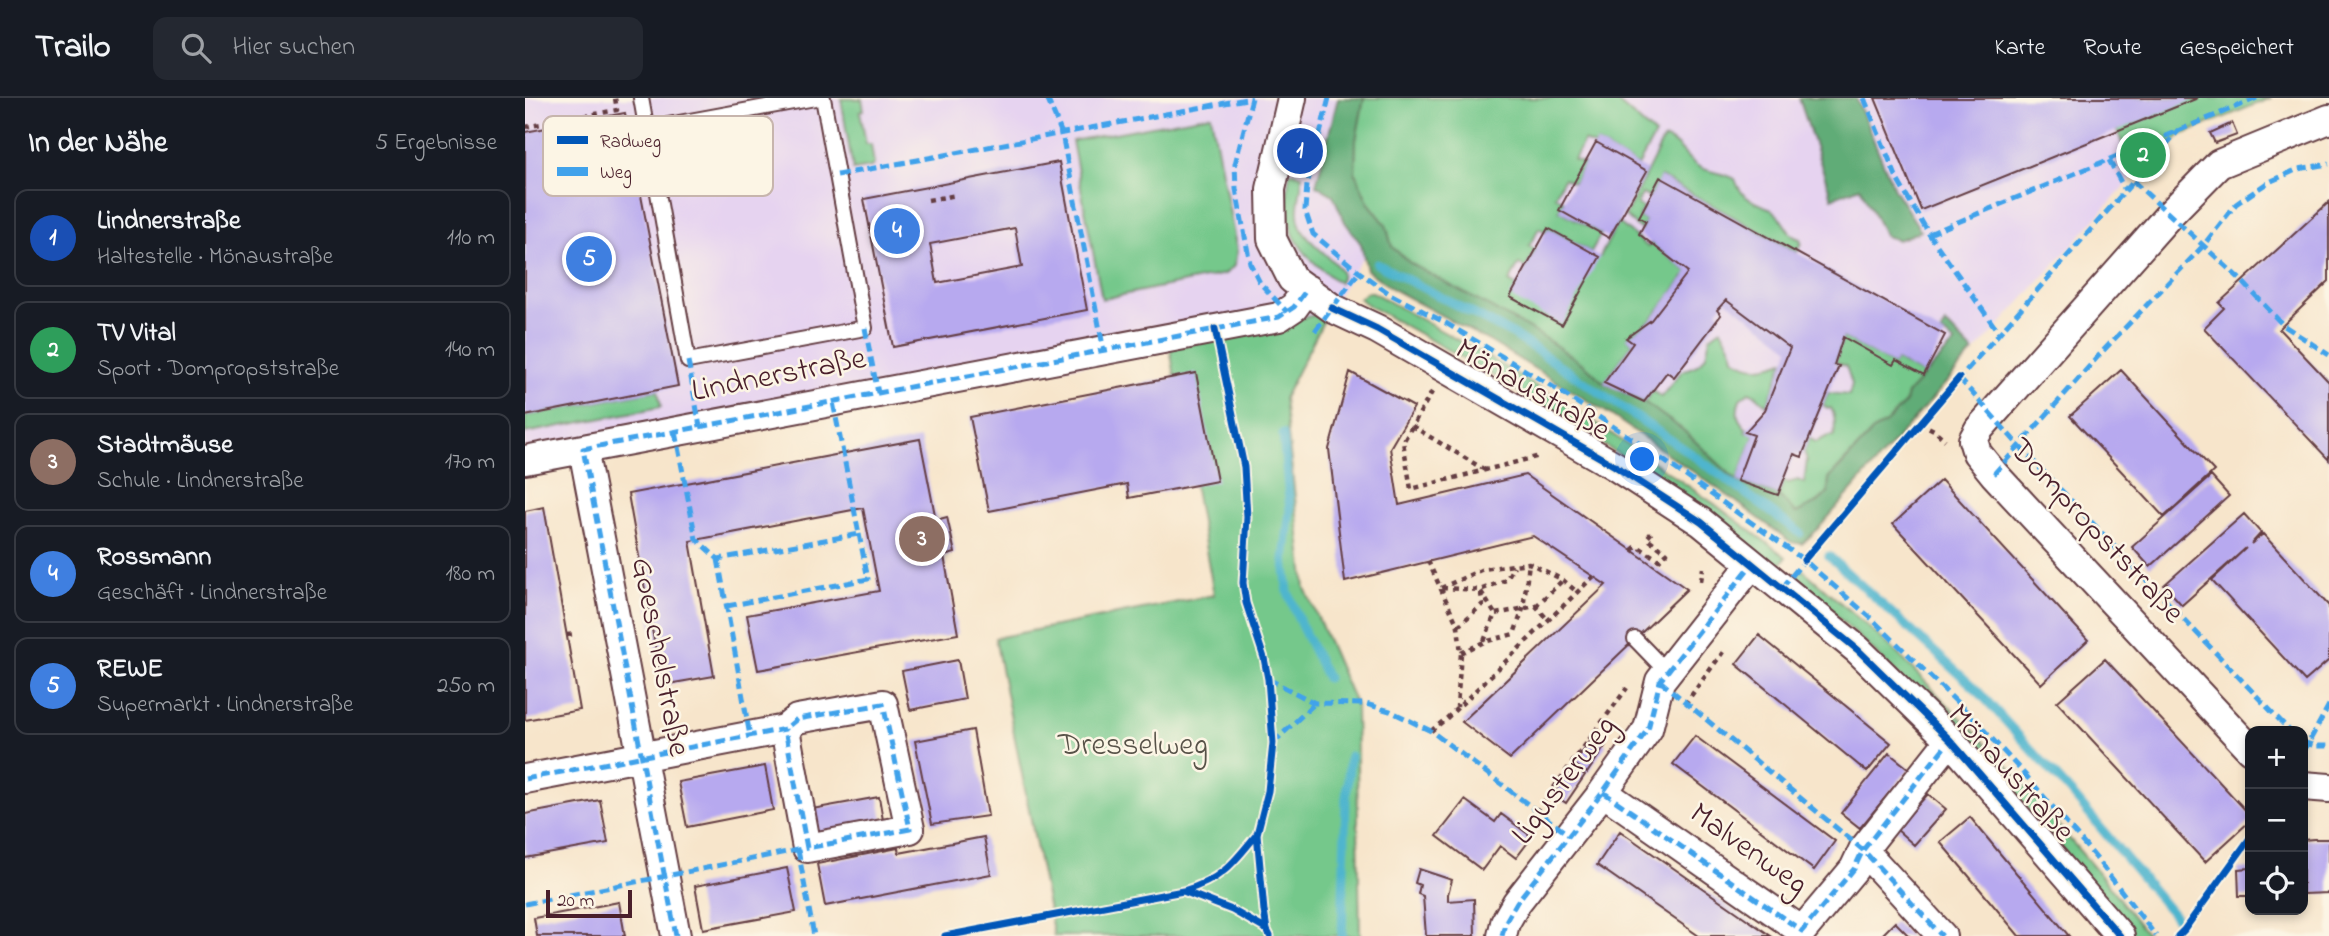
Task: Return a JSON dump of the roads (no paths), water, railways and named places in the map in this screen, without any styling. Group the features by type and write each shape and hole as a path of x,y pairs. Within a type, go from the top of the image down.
{"street":[{"name":"Mönaustraße","path":"1292,98 1271,189 1272,239 1292,279 1332,308 1377,329 1615,467 1701,522 1858,650 1950,740 2120,936"},
{"name":"Dompropststraße","path":"2245,744 1994,474 1977,453 1973,440 1979,429 2170,214 2219,164 2329,119"},
{"name":"Lindnerstraße","path":"583,449 1279,317 1294,307 1307,289"},
{"path":"525,460 583,449"},
{"name":"Goeschelstraße","path":"583,449 676,936"},
{"name":"Ligusterweg","path":"1502,936 1505,923 1517,902 1603,792 1648,729 1660,681 1659,664 1752,564"},
{"path":"525,779 785,729 797,719 883,704 909,828 807,848 785,729"},
{"name":"Malvenweg","path":"1603,792 1802,931 1854,869 1863,850 1950,740"},
{"path":"2308,786 2329,788"},
{"path":"1863,850 1942,936"}],"lane":[{"path":"641,98 644,116"},
{"path":"720,116 815,98"},
{"path":"658,196 688,361 866,328 823,98"},
{"path":"1635,639 1659,664"}],"waterway":[{"path":"1377,264 1514,335 1690,453 1800,533"},
{"path":"1283,434 1290,510 1284,560 1288,592 1327,678"},
{"path":"1829,556 1977,690 2074,796 2175,917"},
{"path":"1342,936 1346,798 1350,756"}],"place":[{"name":"Lindnerstraße","path":"1300,151"},
{"name":"TV Vital","path":"2143,155"},
{"name":"Rossmann","path":"897,231"},
{"name":"REWE","path":"589,259"},
{"name":"Stadtmäuse","path":"922,539"}],"park label":[{"name":"Dresselweg","path":"1133,746"}]}
